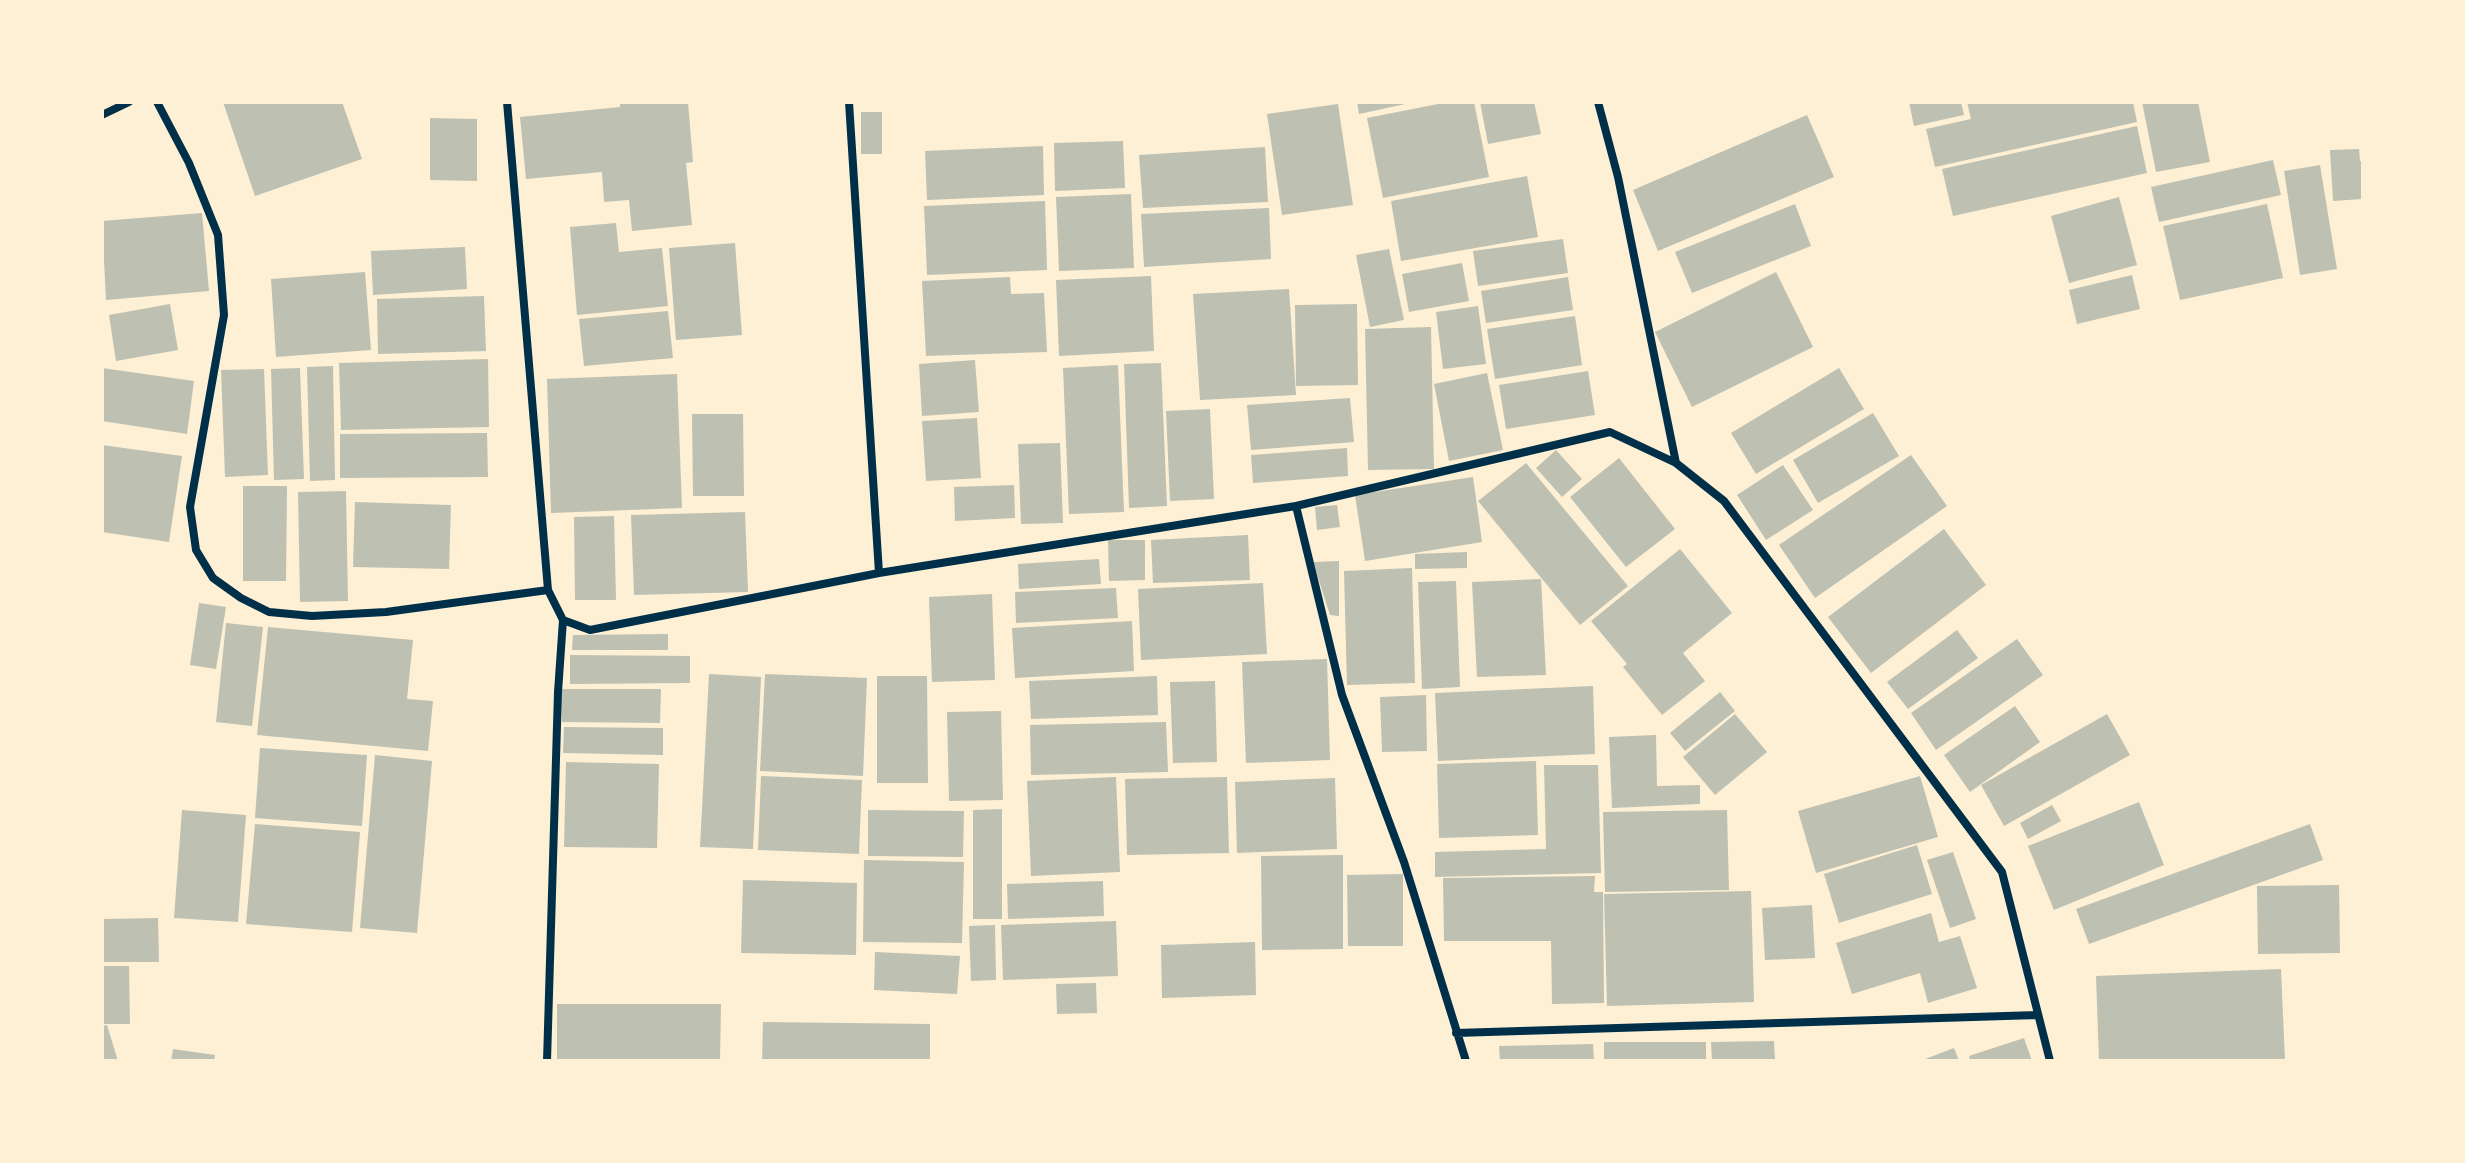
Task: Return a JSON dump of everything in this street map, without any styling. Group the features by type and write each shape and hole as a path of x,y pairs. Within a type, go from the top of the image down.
{"street":[{"path":"102,115 129,102"},
{"path":"157,102 189,163 218,235 224,315 190,507 196,550 213,578 241,598 269,612 312,616 386,612 548,590"},
{"path":"507,102 548,590 563,620 547,1061"},
{"path":"849,102 879,573"},
{"path":"1598,102 1618,177 1676,463"},
{"path":"563,620 590,630 879,573 1296,506 1610,432 1676,463 1724,501 2002,872 2050,1061"},
{"path":"1296,506 1342,695 1404,862 1466,1061"},
{"path":"1456,1033 2038,1015"}],"building":[{"path":"223,102 342,102 362,159 255,196"},
{"path":"620,102 688,102 693,162 686,163 692,225 632,231 629,200 604,202 602,172 526,179 520,117 620,107"},
{"path":"1357,102 1409,102 1410,103 1359,114"},
{"path":"1448,102 1474,102 1489,177 1383,198 1367,118"},
{"path":"1480,102 1534,102 1541,134 1488,144"},
{"path":"1909,102 1961,102 1964,115 1914,126"},
{"path":"1967,102 2133,102 2137,122 1935,167 1926,129 1971,119"},
{"path":"2142,102 2198,102 2210,162 2156,172"},
{"path":"1338,104 1353,205 1282,215 1267,114"},
{"path":"861,112 882,112 882,154 861,154"},
{"path":"1807,115 1834,177 1658,251 1633,190"},
{"path":"430,118 477,119 477,181 430,180"},
{"path":"2137,126 2147,173 1953,216 1942,169"},
{"path":"1123,141 1125,188 1055,191 1054,143"},
{"path":"1043,146 1044,195 927,200 925,151"},
{"path":"1265,147 1268,202 1143,208 1139,155"},
{"path":"2359,149 2360,161 2363,161 2362,199 2333,201 2330,150"},
{"path":"2273,160 2281,195 2159,222 2151,187"},
{"path":"2320,165 2337,269 2300,275 2284,171"},
{"path":"1527,176 1538,237 1401,261 1391,201"},
{"path":"1131,194 1134,268 1059,271 1056,197"},
{"path":"2119,197 2137,265 2069,283 2051,216"},
{"path":"1045,201 1047,270 927,275 924,206"},
{"path":"1795,204 1811,246 1692,293 1675,252"},
{"path":"2267,204 2283,278 2180,300 2163,226"},
{"path":"1269,208 1271,259 1144,267 1141,214"},
{"path":"202,213 209,291 106,300 102,221"},
{"path":"616,223 619,252 662,248 668,306 577,315 570,227"},
{"path":"1563,239 1568,273 1478,286 1473,251"},
{"path":"735,243 742,335 676,340 669,248"},
{"path":"465,247 467,289 373,295 371,251"},
{"path":"1389,249 1404,320 1370,327 1356,255"},
{"path":"1462,263 1469,301 1409,312 1402,274"},
{"path":"365,272 371,350 276,357 271,279"},
{"path":"1776,272 1813,347 1692,407 1655,332"},
{"path":"2132,275 2140,309 2077,324 2069,290"},
{"path":"1151,276 1154,351 1059,356 1056,280"},
{"path":"1010,277 1011,294 1044,293 1047,352 926,356 922,281"},
{"path":"1568,277 1573,310 1486,323 1481,291"},
{"path":"1289,289 1296,395 1200,400 1193,294"},
{"path":"484,296 486,351 378,354 377,299"},
{"path":"170,304 178,350 116,361 109,315"},
{"path":"1357,304 1358,385 1296,386 1295,305"},
{"path":"1478,306 1486,364 1443,369 1436,312"},
{"path":"668,311 673,358 584,366 579,319"},
{"path":"1575,316 1582,365 1495,379 1487,329"},
{"path":"1431,327 1434,469 1368,470 1365,329"},
{"path":"488,359 489,427 341,430 339,363"},
{"path":"975,360 979,412 922,416 919,364"},
{"path":"1161,363 1167,506 1129,508 1124,364"},
{"path":"1118,365 1124,512 1069,514 1063,368"},
{"path":"333,366 335,480 310,481 307,367"},
{"path":"102,368 194,381 187,434 102,421"},
{"path":"300,368 304,479 274,480 271,369"},
{"path":"1839,368 1864,409 1756,474 1731,433"},
{"path":"264,369 268,475 225,477 221,370"},
{"path":"1588,371 1595,415 1506,429 1499,385"},
{"path":"1487,373 1503,450 1449,461 1434,384"},
{"path":"677,374 682,508 551,513 547,379"},
{"path":"1350,398 1354,442 1251,450 1247,405"},
{"path":"1210,409 1214,499 1170,501 1166,411"},
{"path":"1873,413 1899,456 1818,503 1793,460"},
{"path":"692,414 743,414 744,496 693,496"},
{"path":"977,418 981,478 926,481 922,421"},
{"path":"487,433 488,477 340,478 340,434"},
{"path":"1060,443 1063,523 1021,524 1018,444"},
{"path":"102,445 182,456 169,542 102,532"},
{"path":"1347,448 1348,476 1253,483 1251,455"},
{"path":"1556,450 1582,479 1562,497 1536,468"},
{"path":"1911,455 1947,506 1815,598 1779,545"},
{"path":"1619,458 1675,529 1626,567 1570,497"},
{"path":"1526,463 1628,586 1580,625 1478,501"},
{"path":"1783,465 1813,510 1766,540 1737,495"},
{"path":"1473,477 1482,542 1365,561 1355,495"},
{"path":"1014,485 1015,518 955,521 954,487"},
{"path":"243,486 287,486 286,581 243,581"},
{"path":"346,491 348,601 300,602 298,492"},
{"path":"355,502 451,505 449,569 353,567"},
{"path":"1337,505 1340,527 1317,530 1315,507"},
{"path":"745,512 748,592 634,595 631,515"},
{"path":"614,516 616,600 575,600 574,517"},
{"path":"1944,529 1986,585 1871,673 1828,617"},
{"path":"1248,535 1250,580 1153,583 1151,540"},
{"path":"1108,540 1145,540 1145,580 1109,581"},
{"path":"1680,549 1732,613 1683,653 1705,681 1662,715 1623,667 1627,664 1591,621"},
{"path":"1467,552 1467,568 1415,569 1415,554"},
{"path":"1099,559 1101,584 1019,589 1018,564"},
{"path":"1339,561 1339,616 1330,615 1313,562"},
{"path":"1412,568 1415,683 1347,685 1344,571"},
{"path":"1541,579 1546,675 1477,677 1472,582"},
{"path":"1456,581 1460,687 1422,689 1418,582"},
{"path":"1263,583 1267,654 1141,660 1138,589"},
{"path":"1116,588 1118,618 1016,623 1015,592"},
{"path":"992,594 995,680 932,682 929,597"},
{"path":"199,603 226,607 216,669 190,665"},
{"path":"1132,621 1134,671 1015,678 1012,628"},
{"path":"226,623 263,627 252,726 216,722"},
{"path":"268,627 413,640 407,699 433,701 428,751 257,735"},
{"path":"1957,630 1978,658 1908,709 1887,682"},
{"path":"668,634 668,650 572,650 573,635"},
{"path":"2017,639 2043,675 1936,750 1911,713"},
{"path":"570,655 690,656 690,683 570,684"},
{"path":"1327,659 1330,760 1246,763 1242,662"},
{"path":"709,674 761,677 753,849 700,847"},
{"path":"765,674 867,678 863,776 760,771"},
{"path":"877,676 927,676 928,783 877,783"},
{"path":"1157,676 1158,715 1031,719 1029,681"},
{"path":"1215,681 1217,762 1173,763 1170,682"},
{"path":"1593,686 1595,754 1438,761 1435,693"},
{"path":"561,689 661,689 660,723 562,722"},
{"path":"1720,692 1735,711 1685,751 1670,733"},
{"path":"1426,695 1427,751 1382,752 1380,697"},
{"path":"2015,706 2040,742 1970,792 1944,755"},
{"path":"1001,711 1003,800 949,801 947,712"},
{"path":"1735,714 1767,752 1715,795 1683,757"},
{"path":"2107,714 2130,755 2004,826 1981,785"},
{"path":"1166,722 1168,772 1031,775 1030,725"},
{"path":"564,727 663,728 663,755 563,753"},
{"path":"1656,735 1657,786 1700,785 1700,804 1612,808 1609,737"},
{"path":"260,748 367,755 362,826 255,818"},
{"path":"375,755 432,761 417,933 360,928"},
{"path":"1536,761 1538,835 1439,838 1437,764"},
{"path":"566,762 659,764 657,848 564,847"},
{"path":"1544,765 1598,765 1601,873 1435,877 1435,852 1546,849"},
{"path":"761,776 862,780 859,854 758,850"},
{"path":"1920,776 1938,837 1816,873 1798,811"},
{"path":"1116,777 1120,872 1031,876 1027,781"},
{"path":"1227,777 1229,853 1127,855 1125,779"},
{"path":"1335,778 1337,849 1237,853 1235,782"},
{"path":"2139,802 2164,865 2054,910 2028,846"},
{"path":"2052,805 2061,821 2028,839 2020,823"},
{"path":"1002,809 1002,919 973,919 973,810"},
{"path":"182,810 246,815 238,922 174,918"},
{"path":"868,810 964,811 963,857 868,856"},
{"path":"1727,810 1729,890 1605,892 1603,812"},
{"path":"255,824 360,832 352,932 246,924"},
{"path":"2310,824 2323,860 2089,944 2076,909"},
{"path":"1917,845 1932,894 1839,923 1824,874"},
{"path":"1953,852 1976,919 1950,928 1927,860"},
{"path":"1343,855 1343,949 1262,950 1261,856"},
{"path":"864,860 964,862 962,943 863,942"},
{"path":"1403,874 1403,946 1348,946 1347,875"},
{"path":"1595,876 1594,892 1603,892 1604,1003 1552,1004 1551,941 1444,941 1443,878"},
{"path":"743,880 857,883 856,955 741,953"},
{"path":"1103,881 1104,916 1008,919 1007,884"},
{"path":"2339,885 2340,953 2258,954 2257,886"},
{"path":"1751,891 1754,1002 1607,1006 1604,894"},
{"path":"1812,905 1815,958 1765,960 1762,908"},
{"path":"1931,913 1939,942 1960,936 1977,988 1928,1003 1920,973 1852,994 1836,943"},
{"path":"158,918 159,962 102,962 102,919"},
{"path":"1116,921 1118,976 1003,980 1001,925"},
{"path":"995,925 996,980 971,981 969,926"},
{"path":"1255,942 1256,995 1162,998 1161,945"},
{"path":"875,952 960,956 957,994 874,990"},
{"path":"102,966 129,966 130,1024 102,1024"},
{"path":"2281,969 2285,1061 2099,1061 2096,976"},
{"path":"1096,983 1097,1013 1057,1014 1056,984"},
{"path":"557,1004 721,1004 720,1061 557,1061"},
{"path":"763,1022 930,1024 930,1061 762,1061"},
{"path":"107,1025 118,1061 102,1061 102,1026"},
{"path":"2024,1038 2032,1061 1970,1061 1969,1056"},
{"path":"1774,1041 1775,1061 1712,1061 1711,1042"},
{"path":"1604,1042 1706,1042 1706,1061 1604,1061"},
{"path":"1593,1044 1594,1061 1500,1061 1499,1046"},
{"path":"1954,1048 1959,1061 1920,1061"},
{"path":"173,1049 215,1055 214,1061 171,1061"}]}
